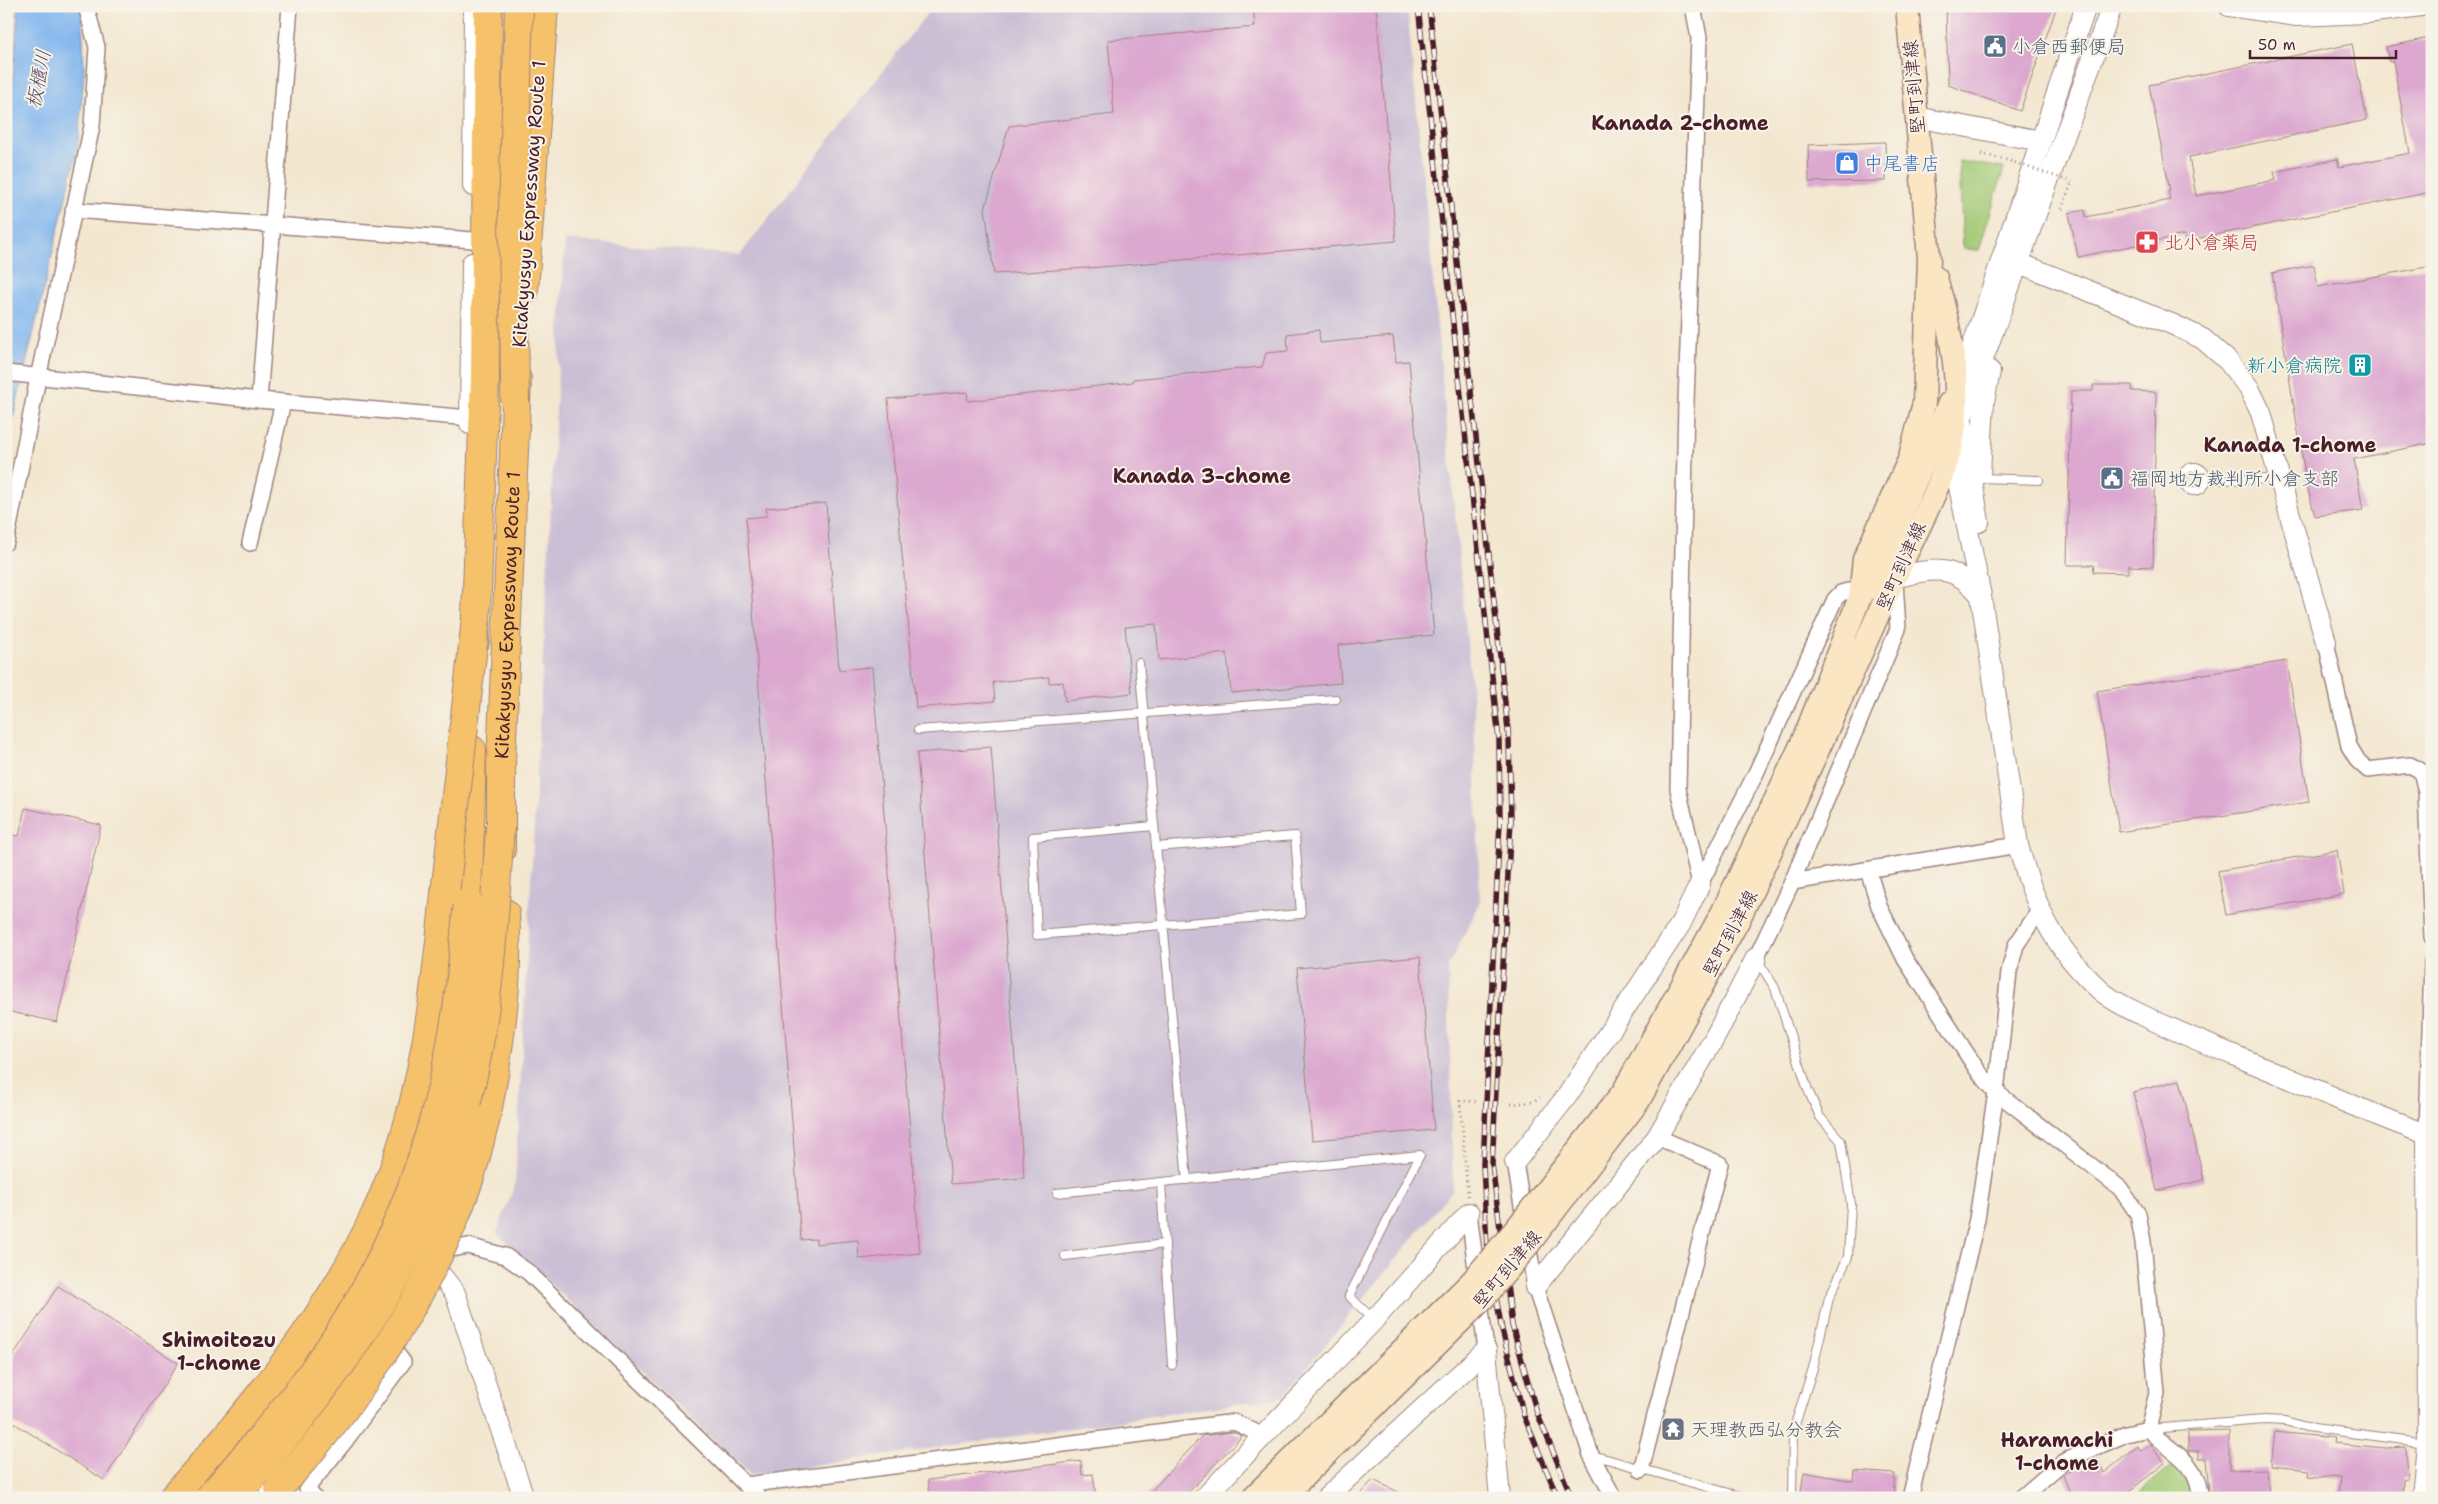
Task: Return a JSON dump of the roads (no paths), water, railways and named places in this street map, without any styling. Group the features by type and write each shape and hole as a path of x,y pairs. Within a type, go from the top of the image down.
{"highway":[{"name":"Kitakyusyu Expressway Route 1","path":"476,619 485,378 488,6"},
{"name":"Kitakyusyu Expressway Route 1","path":"485,378 510,6"},
{"name":"Kitakyusyu Expressway Route 1","path":"500,827 515,402 513,211 519,6"},
{"name":"Kitakyusyu Expressway Route 1","path":"515,402 531,206 544,6"},
{"path":"208,1498 283,1410 338,1335 369,1283 394,1233 415,1180 445,1076 455,1021 468,901 476,619"},
{"path":"173,1498 285,1366 346,1272 375,1216 397,1157 415,1096 437,970 476,619"},
{"path":"274,1493 336,1421 399,1330 445,1240 469,1179 486,1118 497,1060 504,1005 506,917 500,827"},
{"path":"234,1498 316,1401 387,1294 416,1240 454,1149 479,1044 488,987 500,827"}],"main road":[{"name":"堅町到津線","path":"1282,1498 1484,1298 1522,1253 1638,1102 1738,921 1810,746 1860,597 1864,559 1909,460 1919,429 1924,403 1929,316 1929,258 1907,6"},
{"name":"堅町到津線","path":"1252,1498 1472,1281 1518,1226 1623,1092 1722,913 1810,746 1895,578 1927,509 1960,452 1956,414 1956,387 1961,350 1929,258"},
{"path":"1929,316 1936,334 1961,350"},
{"path":"1925,462 1938,450 1960,452 1954,416 1929,316"},
{"path":"1860,597 1876,572 1925,462 1954,416 1956,387"}],"street":[{"path":"6,542 32,377 92,126 97,47 86,6"},
{"path":"259,400 290,6"},
{"path":"184,1498 287,1386 360,1276 390,1220 411,1162 435,1072 454,926 470,418 474,6"},
{"path":"254,1498 324,1412 401,1301 425,1254 468,1073 488,888 509,334 533,6"},
{"path":"1693,6 1699,38 1686,402 1678,789 1700,884"},
{"path":"1961,350 2041,141 2086,6"},
{"path":"1954,416 1999,320 2112,6"},
{"path":"2229,6 2297,16 2367,13 2421,6"},
{"path":"1916,117 2041,141"},
{"path":"73,210 473,240"},
{"path":"2019,263 2174,325 2203,339 2228,361 2249,388 2261,413 2326,642 2349,746 2358,761 2368,770 2410,765 2421,771 2429,792 2432,937"},
{"path":"1961,350 1991,332 1999,320"},
{"path":"1981,596 1979,522 1984,402 1999,320"},
{"path":"6,373 259,400 470,418"},
{"path":"250,543 283,402"},
{"path":"1960,452 1979,522"},
{"path":"1960,452 2018,845 2039,911 2058,944 2102,992 2119,1004 2171,1029 2430,1135"},
{"path":"1535,1287 1657,1137 1715,1037 1756,958 1792,882 1898,629 1895,578 1924,571 1944,570 1966,580 1981,596"},
{"path":"1614,1498 1591,1455 1535,1287 1515,1162 1576,1083 1680,925 1756,773 1836,599 1841,593 1848,591 1860,597"},
{"path":"1792,882 2018,845"},
{"path":"1868,870 1878,906 1905,959 1978,1071 1996,1092 2120,1188 2138,1214 2144,1242 2157,1393 2148,1429"},
{"path":"1910,1498 1977,1219 1996,1092 2008,972 2016,945 2039,911"},
{"path":"2427,1486 2432,961"},
{"path":"1641,1470 1720,1164 1657,1137"},
{"path":"1204,1498 1374,1320 1469,1213"},
{"path":"1469,1213 1486,1350 1500,1498"},
{"path":"390,1220 425,1254 455,1292 524,1498"},
{"path":"425,1254 468,1246 505,1256 528,1272 743,1491 759,1498"},
{"path":"314,1498 307,1488 346,1440 403,1362 380,1332"},
{"path":"1326,1498 1486,1350"},
{"path":"743,1491 1235,1422 1263,1436"},
{"path":"2148,1429 2190,1465 2196,1474 2200,1494"},
{"path":"2021,1498 2063,1462 2126,1434 2148,1429"}],"lane":[{"path":"1980,478 2038,480"},
{"path":"2205,480 2280,479"},
{"path":"1139,663 1187,1180"},
{"path":"918,730 1336,699"},
{"path":"1154,826 1033,837 1037,935 1301,914 1295,836 1156,848"},
{"path":"1756,958 1775,988 1808,1090 1820,1117 1841,1141 1851,1204 1848,1257 1829,1298 1813,1368 1793,1431 1792,1498"},
{"path":"1057,1193 1420,1155 1349,1296 1374,1320"},
{"path":"1162,1182 1172,1365"},
{"path":"1065,1256 1165,1244"},
{"path":"2148,1429 2264,1420 2285,1421 2306,1427 2428,1443"},
{"path":"1591,1455 1747,1498"}],"water":[{"name":"板櫃川","path":"18,6 82,6 84,72 78,147 6,447 6,127 15,59"}],"railway":[{"path":"1418,6 1499,740 1500,821 1483,1164 1487,1248 1502,1330 1524,1416 1558,1498"},
{"path":"1429,6 1509,739 1511,820 1492,1164 1512,1325 1536,1410 1572,1498"}],"place":[{"name":"小倉西郵便局","path":"1995,46"},
{"name":"中尾書店","path":"1847,163"},
{"name":"北小倉薬局","path":"2147,242"},
{"name":"新小倉病院","path":"2360,365"},
{"name":"福岡地方裁判所小倉支部","path":"2112,478"},
{"name":"天理教西弘分教会","path":"1673,1429"}],"district":[{"name":"Kanada 2-chome","path":"1680,123"},
{"name":"Kanada 1-chome","path":"2290,445"},
{"name":"Kanada 3-chome","path":"1202,476"},
{"name":"Shimoitozu 1-chome","path":"219,1352"},
{"name":"Haramachi 1-chome","path":"2057,1452"}]}
